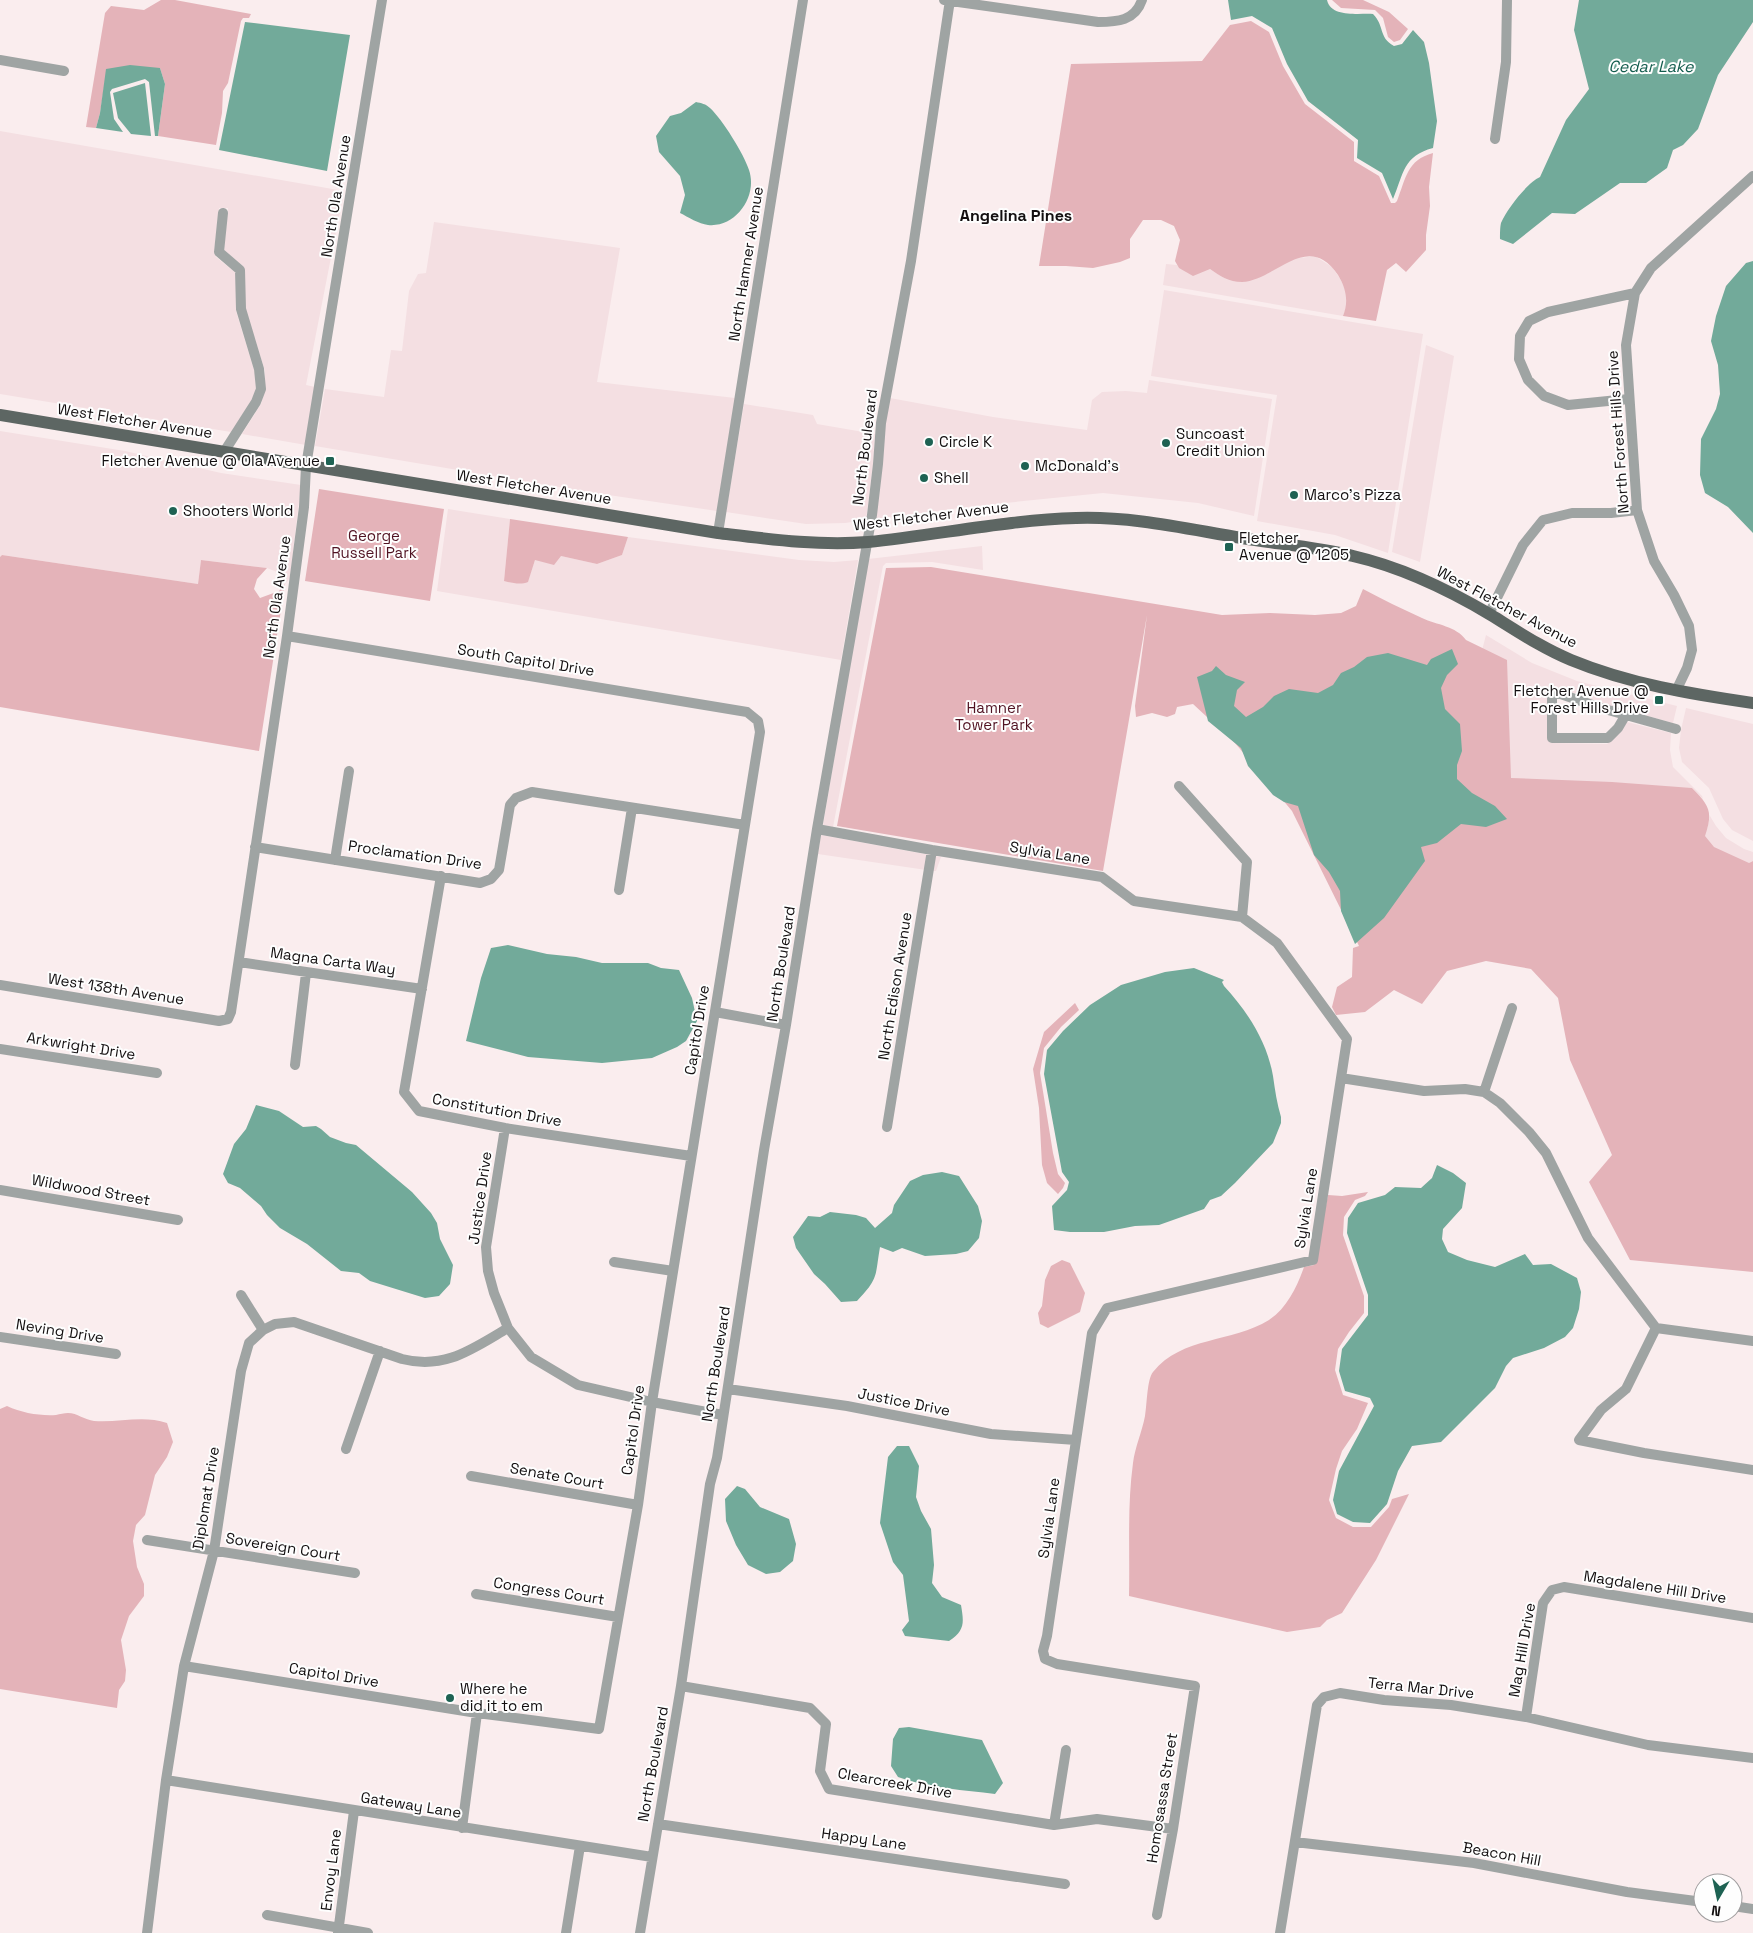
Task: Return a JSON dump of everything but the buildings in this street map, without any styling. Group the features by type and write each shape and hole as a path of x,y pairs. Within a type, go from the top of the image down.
{"main road":[{"name":"West Fletcher Avenue","path":"0,416 718,533 794,542 866,542 1025,521 1078,518 1139,521 1354,556 1437,586 1528,638 1570,659 1624,678 1676,691 1753,703"}],"street":[{"name":"North Ola Avenue","path":"228,1019 231,1012 239,962 287,636 304,507 306,466 382,0"},
{"name":"North Hamner Avenue","path":"718,533 803,0"},
{"path":"948,0 1098,22 1118,22 1130,16 1140,7 1142,0"},
{"name":"North Boulevard","path":"640,1933 681,1686 710,1484 724,1415 764,1150 817,829 872,515 880,423 911,261 948,0"},
{"path":"1495,139 1506,62 1507,0"},
{"path":"0,60 64,71"},
{"name":"North Forest Hills Drive","path":"1676,691 1687,668 1692,650 1689,626 1654,561 1637,510 1628,399 1626,345 1635,293 1651,268 1753,176"},
{"path":"223,213 219,252 240,270 241,309 259,369 261,389 256,402 224,452"},
{"path":"1628,399 1568,405 1544,396 1528,380 1519,359 1520,336 1529,321 1548,312 1635,293"},
{"path":"1489,614 1524,545 1543,520 1572,513 1611,513 1637,510"},
{"name":"South Capitol Drive","path":"287,636 747,712 758,721"},
{"path":"1625,716 1618,728 1608,738 1552,738 1552,691 1625,716 1676,729"},
{"name":"Capitol Drive","path":"184,1666 477,1713 599,1729 638,1505 652,1402 691,1156 746,825 760,732 758,721"},
{"path":"335,860 349,771"},
{"path":"1178,786 1246,862 1242,917"},
{"name":"Proclamation Drive","path":"255,847 480,883 491,879 499,870 510,805 516,798 532,792 746,825"},
{"path":"619,890 632,808"},
{"name":"Sylvia Lane","path":"817,829 932,850 1102,877 1134,901 1242,917 1277,943 1347,1039 1313,1260 1107,1308 1092,1333 1043,1655 1049,1662 1057,1664 1195,1686"},
{"name":"North Edison Avenue","path":"887,1127 932,850"},
{"name":"Constitution Drive","path":"441,876 404,1092 419,1111 506,1128 691,1156"},
{"name":"Magna Carta Way","path":"239,962 422,989"},
{"path":"295,1065 306,973"},
{"name":"West 138th Avenue","path":"0,985 219,1021 228,1019"},
{"path":"1484,1092 1512,1008"},
{"path":"715,1012 786,1025"},
{"name":"Arkwright Drive","path":"0,1049 158,1073"},
{"path":"1341,1078 1424,1091 1465,1088 1484,1092 1500,1103 1529,1132 1546,1153 1588,1238 1656,1328 1753,1342"},
{"name":"Justice Drive","path":"506,1128 486,1247 488,1270 494,1293 508,1328 531,1357 578,1385 652,1402 724,1415"},
{"name":"Wildwood Street","path":"0,1190 178,1220"},
{"path":"614,1262 673,1271"},
{"path":"241,1295 263,1330 275,1324 294,1322 411,1361 441,1361 470,1351 508,1328"},
{"path":"1656,1328 1626,1389 1601,1410 1579,1440 1753,1470"},
{"name":"Diplomat Drive","path":"147,1933 166,1780 184,1666 214,1551 241,1370 249,1343 263,1330"},
{"name":"Neving Drive","path":"0,1337 116,1354"},
{"path":"346,1449 380,1351"},
{"name":"Justice Drive","path":"728,1389 847,1406 991,1434 1076,1440"},
{"name":"Senate Court","path":"471,1476 638,1505"},
{"name":"Sovereign Court","path":"147,1540 355,1573"},
{"name":"Magdalene Hill Drive","path":"1552,1590 1564,1588 1753,1618"},
{"name":"Mag Hill Drive","path":"1526,1717 1543,1603 1552,1590"},
{"name":"Congress Court","path":"476,1594 618,1617"},
{"name":"Clearcreek Drive","path":"681,1686 810,1708 826,1724 820,1771 829,1789 1054,1825 1097,1819 1173,1829"},
{"name":"Homosassa Street","path":"1156,1915 1173,1829 1195,1686"},
{"name":"Terra Mar Drive","path":"1280,1933 1317,1705 1324,1698 1340,1693 1384,1700 1451,1705 1526,1717 1648,1745 1753,1758"},
{"path":"462,1828 477,1713"},
{"path":"1054,1825 1066,1750"},
{"name":"Gateway Lane","path":"166,1780 652,1858"},
{"name":"Envoy Lane","path":"339,1931 354,1811"},
{"name":"Happy Lane","path":"658,1824 1065,1884"},
{"name":"Beacon Hill","path":"1295,1842 1474,1863 1627,1892 1693,1901"},
{"path":"566,1933 580,1846"},
{"path":"267,1915 339,1931 368,1933"}],"shaded area":[{"path":"0,131 344,191 306,385 315,387 306,445 242,434 261,404 265,389 265,371 245,308 245,270 243,266 224,250 228,208 219,208 214,252 216,257 236,273 236,311 255,373 256,388 252,400 231,432 0,394"},
{"path":"434,222 620,248 597,382 735,398 717,511 595,493 315,446 325,389 384,397 391,350 402,351 409,291 418,274 426,273"},
{"path":"1315,256 1332,267 1341,280 1346,292 1347,306 1343,316 1163,285 1166,264 1177,265 1179,268 1210,269 1226,279 1243,282 1267,274 1293,259"},
{"path":"1164,290 1423,334 1388,553 1335,535 1257,521 1277,395 1151,376"},
{"path":"1426,345 1454,356 1420,562 1392,552"},
{"path":"1149,380 1272,399 1254,516 1198,503 1103,493 975,506 876,519 885,423 890,398 993,417 1087,430 1092,400 1102,392 1126,391 1147,393"},
{"path":"744,404 813,415 817,424 875,434 866,520 845,523 806,524 726,512"},
{"path":"0,431 125,451 221,473 301,485 290,578 285,584 282,574 267,568 201,560 198,584 2,555 0,557"},
{"path":"448,509 510,519 504,581 528,581 535,560 561,556 597,564 622,555 628,537 799,560 834,562 858,560 841,660 437,591"},
{"path":"982,546 983,570 932,562 886,563 883,566 833,827 823,825 868,559"},
{"path":"1486,635 1532,663 1577,681 1677,706 1673,723 1602,703 1554,686 1548,691 1547,738 1551,743 1607,744 1621,732 1627,722 1671,733 1670,750 1673,767 1703,799 1692,788 1581,785 1520,789 1504,771 1480,658"},
{"path":"1686,708 1753,724 1753,841 1732,830 1723,819 1709,788 1682,762 1679,748"},
{"path":"1710,816 1726,838 1753,852 1753,861 1750,862 1743,876 1677,882 1707,829"},
{"path":"821,835 941,857 936,871 933,871 818,854"}],"green space":[{"path":"161,0 175,0 251,14 249,18 243,18 241,21 228,83 223,91 222,113 216,145 158,136 165,84 160,68 107,69 96,128 86,127 105,13 111,6 144,10"},
{"path":"1332,0 1363,0 1389,12 1408,29 1400,40 1394,42 1388,37 1383,18 1375,10 1341,8"},
{"path":"1251,21 1269,32 1283,66 1305,104 1354,142 1354,161 1379,176 1391,203 1397,201 1405,178 1413,165 1424,156 1433,153 1429,187 1430,206 1426,250 1406,272 1396,263 1387,270 1376,321 1343,316 1346,300 1341,280 1327,262 1315,257 1303,257 1255,279 1242,282 1229,280 1210,269 1193,276 1179,268 1175,261 1180,240 1174,226 1161,220 1143,220 1130,239 1130,258 1120,262 1093,268 1039,266 1071,64 1202,61 1230,25"},
{"name":"George Russell Park","path":"319,489 444,509 430,601 305,581"},
{"path":"510,519 628,537 622,555 597,564 561,556 554,565 535,560 528,582 513,583 504,581"},
{"path":"2,555 198,584 201,560 267,568 257,579 254,589 260,598 279,591 285,584 259,751 0,707 0,557"},
{"name":"Hamner Tower Park","path":"931,567 1222,615 1270,613 1315,615 1341,613 1356,606 1363,589 1422,618 1452,629 1466,640 1507,660 1511,778 1612,782 1692,788 1703,800 1708,810 1709,821 1705,836 1714,847 1749,863 1753,861 1753,1272 1630,1260 1589,1182 1612,1155 1570,1060 1558,998 1531,969 1486,961 1447,971 1422,1004 1394,990 1365,1012 1336,1015 1332,1007 1337,987 1352,977 1353,948 1359,946 1292,811 1235,743 1193,704 1177,707 1175,714 1167,717 1152,713 1136,717 1135,706 1147,615 1103,871 837,826 886,568"},
{"path":"1075,1003 1079,1010 1061,1027 1044,1048 1040,1073 1053,1153 1058,1174 1065,1183 1058,1194 1047,1183 1042,1165 1039,1108 1033,1069 1044,1032"},
{"path":"1368,1192 1365,1196 1355,1200 1344,1217 1343,1235 1364,1296 1364,1313 1338,1349 1335,1370 1343,1395 1368,1403 1357,1429 1342,1451 1329,1500 1336,1518 1353,1527 1371,1527 1389,1507 1392,1499 1409,1494 1376,1560 1342,1613 1327,1620 1320,1627 1287,1632 1129,1596 1131,1480 1134,1457 1145,1416 1151,1375 1165,1360 1178,1352 1255,1327 1275,1315 1291,1296 1304,1267 1314,1265 1328,1195 1342,1196"},
{"path":"1062,1260 1070,1263 1085,1293 1080,1312 1048,1328 1040,1324 1038,1313 1042,1306 1045,1280 1051,1266"},
{"path":"7,1406 37,1414 56,1415 71,1413 94,1421 140,1419 167,1423 173,1442 167,1457 155,1475 145,1515 136,1525 133,1541 137,1567 144,1584 144,1596 129,1616 121,1640 126,1670 125,1681 119,1690 117,1708 0,1689 0,1409"}],"water":[{"path":"1228,0 1327,0 1334,10 1340,12 1373,14 1377,18 1383,35 1394,46 1402,44 1413,30 1424,42 1429,63 1437,121 1433,148 1423,151 1410,161 1393,199 1382,173 1357,158 1358,140 1308,101 1287,64 1272,28 1252,16 1231,20"},
{"name":"Cedar Lake","path":"1579,0 1753,0 1753,22 1718,75 1698,129 1683,145 1673,150 1667,168 1646,183 1620,183 1575,214 1552,213 1513,244 1500,239 1501,223 1518,197 1540,177 1566,120 1589,89 1574,30"},
{"path":"245,22 350,35 327,171 219,150"},
{"path":"130,65 160,68 165,84 158,136 155,136 149,82 145,79 112,89 110,92 114,119 123,132 96,128 106,69"},
{"path":"145,83 151,136 131,134 118,118 113,93"},
{"path":"696,102 703,104 715,113 726,128 738,146 749,170 751,180 747,200 742,208 736,216 718,225 708,225 680,213 685,195 680,176 659,152 656,136 670,116 681,113"},
{"path":"1753,261 1753,533 1728,507 1705,493 1700,475 1701,439 1716,409 1720,394 1718,365 1711,341 1716,316 1726,286 1746,263"},
{"path":"1452,649 1458,664 1447,675 1441,688 1445,709 1460,724 1462,751 1457,765 1457,779 1472,793 1495,806 1507,819 1486,827 1461,824 1437,843 1421,847 1425,861 1384,918 1355,944 1341,911 1340,891 1329,872 1314,855 1298,806 1284,802 1273,795 1248,766 1241,748 1208,721 1197,677 1212,671 1216,666 1226,675 1245,682 1237,690 1234,706 1246,717 1263,707 1274,696 1289,689 1318,693 1333,685 1341,673 1354,667 1367,657 1388,653 1427,665 1431,659"},
{"path":"508,945 547,954 576,957 602,963 648,963 661,968 679,970 692,998 697,1021 686,1041 677,1047 652,1058 602,1063 528,1057 466,1041 481,978 491,948"},
{"path":"1194,968 1224,980 1222,982 1224,986 1248,1016 1261,1039 1270,1063 1281,1117 1281,1123 1273,1143 1235,1183 1221,1196 1210,1200 1204,1209 1159,1225 1135,1226 1104,1232 1054,1230 1052,1206 1067,1190 1069,1182 1062,1172 1044,1074 1047,1050 1063,1031 1090,1005 1121,985 1165,972"},
{"path":"256,1105 279,1111 303,1127 316,1126 330,1137 356,1145 412,1192 431,1213 437,1223 440,1239 453,1265 450,1284 439,1296 425,1298 370,1281 359,1273 341,1271 307,1244 280,1228 261,1206 240,1188 228,1183 223,1174 234,1144 246,1129"},
{"path":"1437,1165 1453,1173 1466,1183 1462,1208 1443,1229 1442,1239 1448,1252 1467,1260 1495,1267 1525,1254 1533,1265 1551,1264 1577,1278 1581,1292 1579,1309 1573,1328 1565,1337 1544,1348 1513,1358 1506,1366 1495,1388 1441,1442 1412,1446 1398,1471 1387,1504 1370,1523 1353,1522 1337,1514 1333,1500 1339,1471 1374,1406 1370,1398 1345,1391 1339,1371 1342,1349 1368,1315 1368,1295 1347,1233 1348,1218 1358,1203 1385,1195 1395,1187 1421,1188 1432,1178"},
{"path":"942,1172 959,1176 978,1206 982,1221 979,1238 968,1251 956,1254 925,1256 902,1248 893,1252 880,1247 875,1276 869,1287 857,1301 841,1302 814,1274 796,1248 793,1237 808,1216 820,1217 830,1212 856,1215 866,1218 875,1228 892,1213 894,1205 910,1181 923,1175"},
{"path":"897,1446 909,1446 919,1466 916,1497 931,1529 934,1565 932,1583 942,1597 961,1605 963,1617 961,1630 949,1641 905,1636 902,1630 909,1621 903,1575 893,1562 880,1523 888,1457"},
{"path":"737,1486 745,1489 760,1507 789,1519 796,1544 793,1561 780,1572 766,1574 748,1565 736,1545 726,1521 725,1499"},
{"path":"909,1727 982,1740 1003,1783 995,1794 934,1786 898,1777 891,1766 893,1739 899,1728"}],"place":[{"name":"Circle K","path":"929,442"},
{"name":"Suncoast Credit Union","path":"1166,443"},
{"name":"Fletcher Avenue @ Ola Avenue","path":"330,461"},
{"name":"McDonald's","path":"1025,466"},
{"name":"Shell","path":"924,478"},
{"name":"Marco's Pizza","path":"1294,495"},
{"name":"Shooters World","path":"173,511"},
{"name":"Fletcher Avenue @ 1205","path":"1229,547"},
{"name":"Fletcher Avenue @ Forest Hills Drive","path":"1659,700"},
{"name":"Where he did it to em","path":"450,1698"}],"district":[{"name":"Angelina Pines","path":"1016,215"}]}
